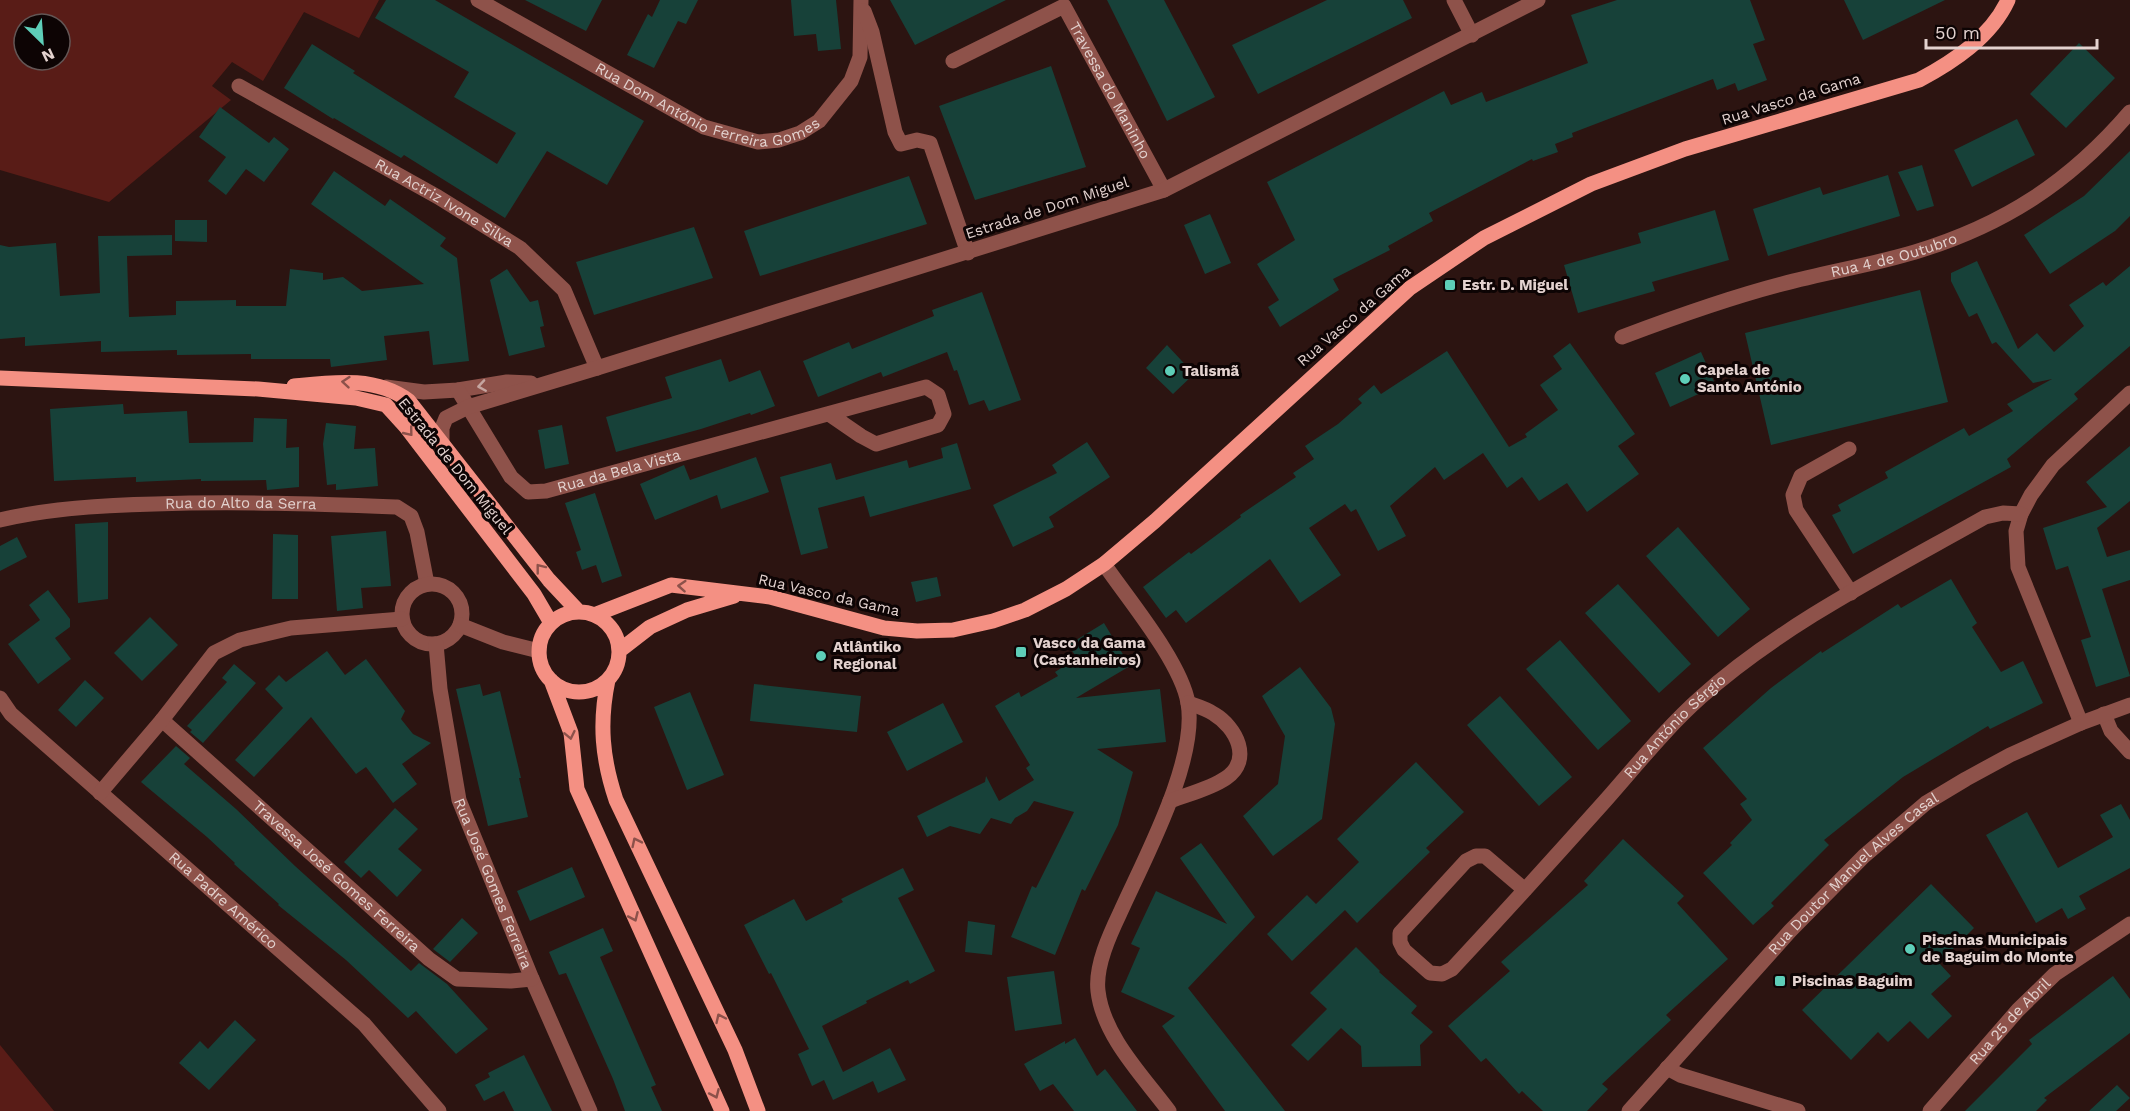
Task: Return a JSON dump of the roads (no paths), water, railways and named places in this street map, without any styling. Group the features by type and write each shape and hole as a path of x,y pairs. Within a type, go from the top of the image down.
{"main road":[{"name":"Rua Vasco da Gama","path":"594,615 671,585 772,597 884,628 917,631 953,630 993,621 1024,610 1066,589 1104,564 1155,521 1410,288 1484,238 1591,184 1685,149 1919,80 1942,68 1978,40 1995,22 2007,0"},
{"name":"Estrada de Dom Miguel","path":"0,378 258,389 356,398 386,405 534,594 551,623"},
{"name":"Estrada de Dom Miguel","path":"258,389 341,381 386,387 409,401 549,580 579,612"},
{"name":"Rua Vasco da Gama","path":"619,651 650,627 687,610 740,594"},
{"path":"608,680 586,691 573,691 551,680 544,672 539,651 541,641 551,623 568,613 579,612 594,615 604,620 618,639 618,662 608,680 603,703 602,733 606,772 616,800 735,1050 758,1111"},
{"path":"551,680 571,733 577,789 722,1111"}],"street":[{"name":"Rua Dom António Ferreira Gomes","path":"478,0 704,127 758,142 779,140 800,133 819,121 846,88 860,57 862,3"},
{"path":"1454,0 1472,35"},
{"name":"Estrada de Dom Miguel","path":"442,441 442,428 446,418 468,407 968,253 1164,190 1538,0"},
{"path":"862,3 872,32 895,132 901,144 917,140 930,142 968,253"},
{"name":"Travessa do Maninho","path":"953,61 1064,6 1164,190"},
{"name":"Rua Actriz Ivone Silva","path":"239,86 438,198 520,248 564,291 597,368"},
{"name":"Rua 4 de Outubro","path":"1622,337 1724,300 1915,252 1969,232 2032,200 2070,172 2106,140 2130,112"},
{"name":"Estrada de Dom Miguel","path":"386,387 424,392 458,390 507,382 540,384"},
{"name":"Rua da Bela Vista","path":"458,390 511,477 528,492 546,491 926,387 938,395 944,414 938,425 876,444 830,414"},
{"path":"2081,723 2018,567 2016,531 2021,514 2031,495 2053,465 2130,393"},
{"path":"1849,449 1801,476 1793,495 1796,510 1851,593"},
{"name":"Rua do Alto da Serra","path":"0,520 101,505 225,501 397,507 411,516 417,532 427,584"},
{"name":"Rua António Sérgio","path":"1525,890 1485,856 1476,856 1466,861 1400,933 1400,942 1404,950 1430,973 1442,974 1452,969 1525,890 1661,738 1700,697 1779,638 1851,593 1985,517 2003,513 2021,514"},
{"path":"1104,564 1174,667 1185,688 1188,703 1190,725 1180,770 1170,801 1107,942 1099,972 1098,990 1104,1015 1117,1041 1169,1111"},
{"path":"427,584 436,584 453,591 461,607 460,625 454,634 436,644 418,641 410,635 402,619 401,609 404,600 418,587 427,584"},
{"path":"100,793 162,720 213,653 240,640 291,628 402,619"},
{"path":"460,625 503,642 539,651"},
{"name":"Rua José Gomes Ferreira","path":"436,644 440,689 459,800 532,979 590,1111"},
{"name":"Rua Padre Américo","path":"0,698 11,714 364,1024 439,1111"},
{"path":"1170,801 1226,778 1234,771 1240,759 1236,736 1227,724 1213,713 1188,703"},
{"name":"Rua Doutor Manuel Alves Casal","path":"1629,1111 1790,931 1864,856 1926,803 2010,755 2081,723 2130,705"},
{"path":"2104,714 2111,731 2130,752"},
{"name":"Travessa José Gomes Ferreira","path":"162,720 429,959 457,979 511,981 532,979"},
{"name":"Rua 25 de Abril","path":"1930,1111 2018,1010 2055,974 2130,924"},
{"path":"1667,1068 1680,1075 1798,1111"}],"place":[{"name":"Estr. D. Miguel","path":"1450,285"},
{"name":"Talismã","path":"1170,371"},
{"name":"Capela de Santo António","path":"1685,379"},
{"name":"Vasco da Gama (Castanheiros)","path":"1021,652"},
{"name":"Atlântiko Regional","path":"821,656"},
{"name":"Piscinas Municipais de Baguim do Monte","path":"1910,949"},
{"name":"Piscinas Baguim","path":"1780,981"}]}
